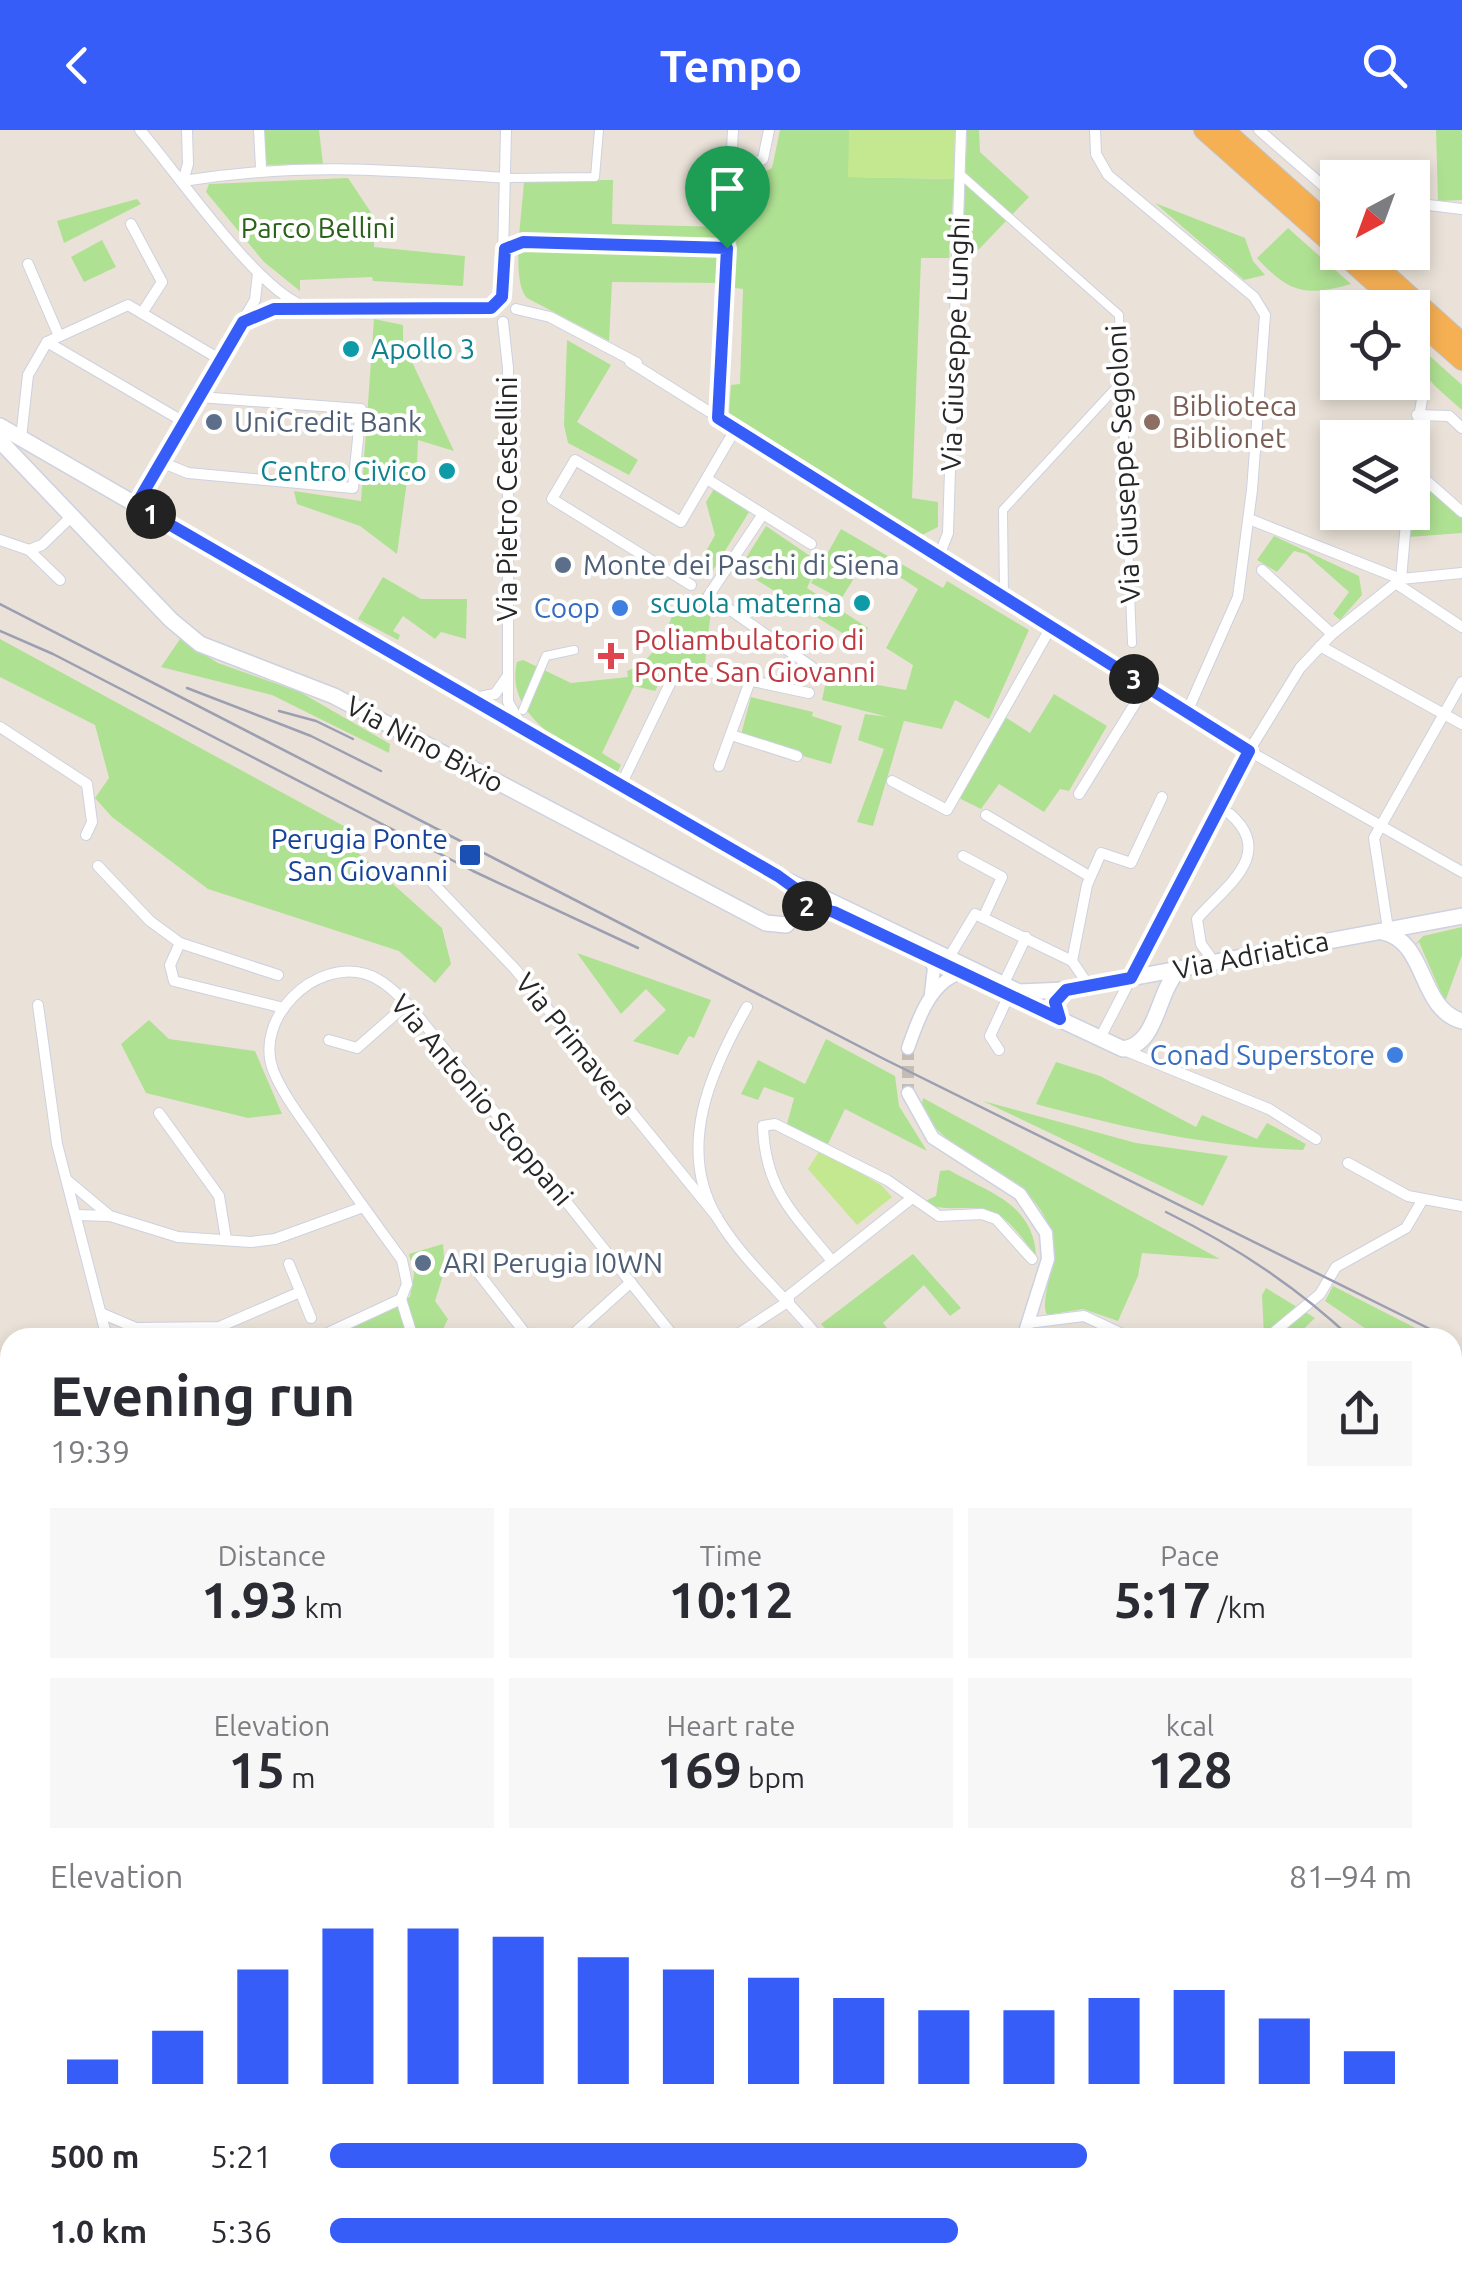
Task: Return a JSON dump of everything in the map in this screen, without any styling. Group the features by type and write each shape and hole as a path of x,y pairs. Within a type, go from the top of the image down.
{"highway":[{"path":"1203,130 1320,234"},
{"path":"1225,130 1320,215"},
{"path":"1360,270 1382,290"},
{"path":"1379,270 1461,356"},
{"path":"1430,331 1461,356"}],"main road":[{"path":"0,426 10,446 136,505 778,876 948,958 1100,1038 1124,1049 1144,1040 1167,983 1180,969"},
{"name":"Via Nino Bixio","path":"10,446 72,516 200,644 334,696 766,923 786,925 804,902"},
{"path":"778,876 804,902 1006,990"},
{"path":"804,902 832,903"},
{"name":"Via Adriatica","path":"1006,990 1066,990 1462,916"},
{"path":"1414,958 1414,936 1434,921"},
{"path":"1383,930 1396,936 1414,958 1438,1006 1462,1021"},
{"path":"1131,978 1148,982 1158,1005"},
{"path":"1060,1019 1055,1002 1066,990"}],"street":[{"path":"140,130 258,273 275,290 309,308"},
{"path":"183,181 188,164 186,130"},
{"path":"259,130 260,168"},
{"path":"243,322 274,309 491,308 502,297 506,130"},
{"path":"183,181 260,168 349,167 507,178 595,178 599,130"},
{"path":"715,415 733,130"},
{"path":"731,168 750,167 763,159 769,130"},
{"name":"Via Giuseppe Lunghi","path":"938,556 948,533 961,130"},
{"path":"1095,130 1096,154 1108,176 1254,296 1265,315 1249,519 1238,598 1187,712"},
{"path":"1259,130 1320,180"},
{"name":"Via Giuseppe Segoloni","path":"960,174 1118,316 1132,643"},
{"path":"1430,205 1462,209"},
{"path":"132,224 162,282 142,314"},
{"path":"505,249 534,242 727,248"},
{"path":"28,264 60,336"},
{"path":"136,505 255,300 258,273"},
{"path":"255,300 275,290"},
{"path":"502,297 510,299 516,309 550,317 630,362 1249,751 1462,875"},
{"path":"10,446 28,375 47,342 128,304 221,360"},
{"path":"491,308 492,316 503,322 513,317 516,309"},
{"name":"Via Pietro Cestellini","path":"503,322 508,368 510,710 552,748"},
{"path":"47,342 184,422"},
{"path":"1004,597 1003,510 1123,380"},
{"path":"161,462 188,472 353,488 361,409 199,397"},
{"path":"1416,420 1421,400"},
{"path":"1417,415 1449,416 1462,428"},
{"path":"691,584 552,499 575,460 681,522 736,428"},
{"path":"708,479 810,544"},
{"path":"1430,484 1462,512"},
{"path":"763,514 709,594 812,667"},
{"path":"29,550 42,545 72,516"},
{"path":"1249,519 1399,581 1462,627"},
{"path":"1399,581 1405,530"},
{"path":"0,540 29,550 60,580"},
{"path":"1262,570 1332,634"},
{"path":"1100,1038 1249,751 1300,668 1332,634 1399,581 1462,572"},
{"path":"892,781 947,810 1051,627"},
{"path":"1320,646 1462,724"},
{"path":"524,710 546,656 574,650"},
{"path":"620,787 676,671 686,667 809,693"},
{"path":"465,697 488,697 508,676"},
{"path":"719,766 750,681"},
{"path":"1383,930 1373,846 1380,826 1462,682"},
{"path":"1079,794 1146,686"},
{"path":"0,727 87,784 92,822 86,835"},
{"path":"731,735 798,756"},
{"path":"1072,961 1089,876 1101,853 1131,862 1162,797"},
{"path":"1214,962 1201,944 1197,919 1227,893 1248,845 1246,830 1230,814"},
{"path":"986,815 1089,876"},
{"path":"948,958 1002,877 964,856"},
{"path":"98,866 150,921 180,943 278,975"},
{"name":"Via Primavera","path":"428,878 515,969 716,1218 811,1328"},
{"path":"979,916 1072,961 1090,986"},
{"path":"999,1050 990,1036 1026,938"},
{"path":"180,943 170,965 174,981 284,1008 270,1043 273,1072 408,1273 401,1299 410,1328"},
{"path":"908,1048 930,998 934,968 928,958"},
{"name":"Via Antonio Stoppani","path":"284,1008 305,985 320,977 356,972 376,978 407,1004 667,1328"},
{"path":"930,998 948,978 961,973"},
{"path":"329,1040 357,1048 407,1004"},
{"path":"38,1005 66,1180 105,1328"},
{"path":"716,1218 699,1151 701,1110 708,1082 747,1007"},
{"path":"1144,1040 1148,1058"},
{"path":"1124,1049 1269,1109 1316,1139"},
{"path":"908,1093 932,1138 1020,1194 1035,1211 1046,1233 1048,1259 1026,1328"},
{"path":"159,1113 219,1196 226,1239"},
{"path":"832,1261 778,1194 768,1174 763,1126 775,1124 887,1180 939,1216 982,1214 996,1218 1032,1259"},
{"path":"1348,1164 1384,1187 1462,1206"},
{"path":"66,1180 110,1216"},
{"path":"746,1328 912,1198"},
{"path":"1279,1328 1320,1294 1336,1267 1406,1228 1424,1199"},
{"path":"76,1215 110,1216 178,1237 274,1239 363,1207"},
{"path":"288,1264 311,1318"},
{"path":"472,1266 521,1328"},
{"path":"580,1328 631,1282"},
{"path":"101,1314 138,1328 218,1327 300,1292"},
{"path":"339,1328 401,1299"},
{"path":"1028,1322 1084,1316 1111,1328"}],"green space":[{"path":"264,130 319,130 323,164 265,165"},
{"path":"780,130 849,130 849,177 954,179 949,258 921,258 912,498 938,502 938,527 922,535 729,413 731,385 740,384 743,289 734,288 739,185 772,168"},
{"path":"849,130 955,130 954,179 848,177"},
{"path":"967,130 979,130 980,152 1029,197 962,267"},
{"path":"1436,130 1462,130 1462,200 1438,201"},
{"name":"Parco Bellini","path":"348,178 374,217 374,247 465,256 463,286 373,281 372,277 300,280 300,291 264,262 206,192 209,184"},
{"path":"524,180 613,180 612,224 722,227 721,283 612,282 609,341 527,298 522,289 518,260"},
{"path":"137,199 141,204 64,243 57,221"},
{"path":"1155,203 1245,238 1253,261 1265,275 1244,280"},
{"path":"1288,228 1320,256 1320,270 1335,270 1351,284 1322,290 1299,289 1279,279 1257,258"},
{"path":"102,240 116,267 84,282 71,257"},
{"path":"374,319 403,325 403,343 454,451 418,440 417,462 409,466 397,554 360,526 297,504 294,491 361,501"},
{"path":"567,340 611,365 577,422 638,460 629,475 568,443 564,425"},
{"path":"1430,356 1462,385 1462,410 1430,380"},
{"path":"714,489 749,512 710,575 698,566 715,535 706,502"},
{"path":"1430,489 1462,518 1462,533 1408,537 1409,530 1430,530"},
{"path":"766,526 819,562 807,588 868,628 860,644 739,569"},
{"path":"841,529 943,588 947,581 1029,630 989,719 955,700 942,729 904,721 873,826 857,822 884,749 858,740 865,714 888,717 822,700 827,676 906,690 913,665 886,648 918,589 868,556 841,599 811,583"},
{"path":"1274,536 1359,576 1362,595 1340,620 1333,614 1349,592 1306,554 1294,551 1277,572 1257,560"},
{"path":"383,577 421,599 467,599 466,639 441,632 435,639 403,616 393,631 400,635 398,640 358,619"},
{"path":"704,593 712,601 705,664 669,665 655,691 634,686 602,753 621,765 617,773 547,731 521,701 516,683 517,662 523,660 571,683 628,677 627,671 645,660 659,643 675,603"},
{"path":"0,639 364,837 356,851 442,928 451,964 435,983 399,951 208,889 112,817 95,798 109,778 95,725 0,677"},
{"path":"180,639 218,663 300,692 390,744 389,753 272,695 161,667"},
{"path":"1054,694 1107,726 1069,791 1060,789 1044,812 999,784 981,809 959,798 1005,717 1030,733"},
{"path":"751,697 813,712 812,716 842,726 831,764 740,738"},
{"path":"1462,927 1462,955 1445,1002 1419,942 1414,946 1423,936"},
{"path":"577,953 711,1000 694,1038 689,1036 678,1055 633,1041 666,1010 646,989 621,1014"},
{"path":"149,1020 169,1039 255,1051 282,1114 248,1118 146,1093 121,1044"},
{"path":"826,1039 895,1076 899,1106 927,1151 845,1109 828,1144 787,1124 794,1098 764,1087 758,1100 741,1094 758,1060 805,1084"},
{"path":"1056,1062 1100,1076 1196,1127 1202,1115 1257,1139 1267,1123 1306,1144 1303,1150 1201,1140 1036,1104"},
{"path":"923,1098 1220,1259 1142,1253 1138,1276 1118,1321 1083,1309 1047,1315 1052,1241 1040,1209 1014,1182 935,1127 921,1110"},
{"path":"983,1101 1136,1143 1228,1156 1203,1206"},
{"path":"820,1150 881,1185 892,1197 857,1225 808,1169"},
{"path":"949,1170 1017,1210 1033,1237 1036,1255 1012,1226 995,1213 978,1208 942,1208 923,1202 936,1196 940,1171"},
{"path":"443,1244 445,1269 435,1301 448,1319 444,1328 344,1328 410,1297 414,1274 409,1254"},
{"path":"913,1254 961,1308 950,1316 924,1285 883,1323 887,1328 825,1328 821,1324"},
{"path":"1333,1286 1415,1328 1365,1328 1325,1301"},
{"path":"1266,1288 1315,1318 1304,1328 1264,1328 1262,1295"}],"tunnel":[{"path":"908,1048 908,1093"}],"railway":[{"path":"0,604 884,1059 1428,1328"},
{"path":"0,631 53,654 473,871 638,948"},
{"path":"187,688 311,736 381,771"},
{"path":"279,711 316,721 353,739"},
{"path":"1166,1212 1263,1268 1339,1328"}],"place":[{"name":"Apollo 3","path":"351,349"},
{"name":"UniCredit Bank","path":"214,422"},
{"name":"Biblioteca Biblionet","path":"1152,422"},
{"name":"Centro Civico","path":"447,471"},
{"name":"Monte dei Paschi di Siena","path":"563,565"},
{"name":"scuola materna","path":"862,603"},
{"name":"Coop","path":"620,608"},
{"name":"Poliambulatorio di Ponte San Giovanni","path":"611,656"},
{"name":"Perugia Ponte San Giovanni","path":"470,855"},
{"name":"Conad Superstore","path":"1395,1055"},
{"name":"ARI Perugia I0WN","path":"423,1263"}],"route":[{"path":"523,242 727,248 723,388 718,418 1249,751 1131,978 1066,990 1055,1002 1060,1019 834,912 807,906 807,897 778,876 136,505 243,322 258,313 309,308 491,308 494,300 502,297 505,249 523,242"}]}
